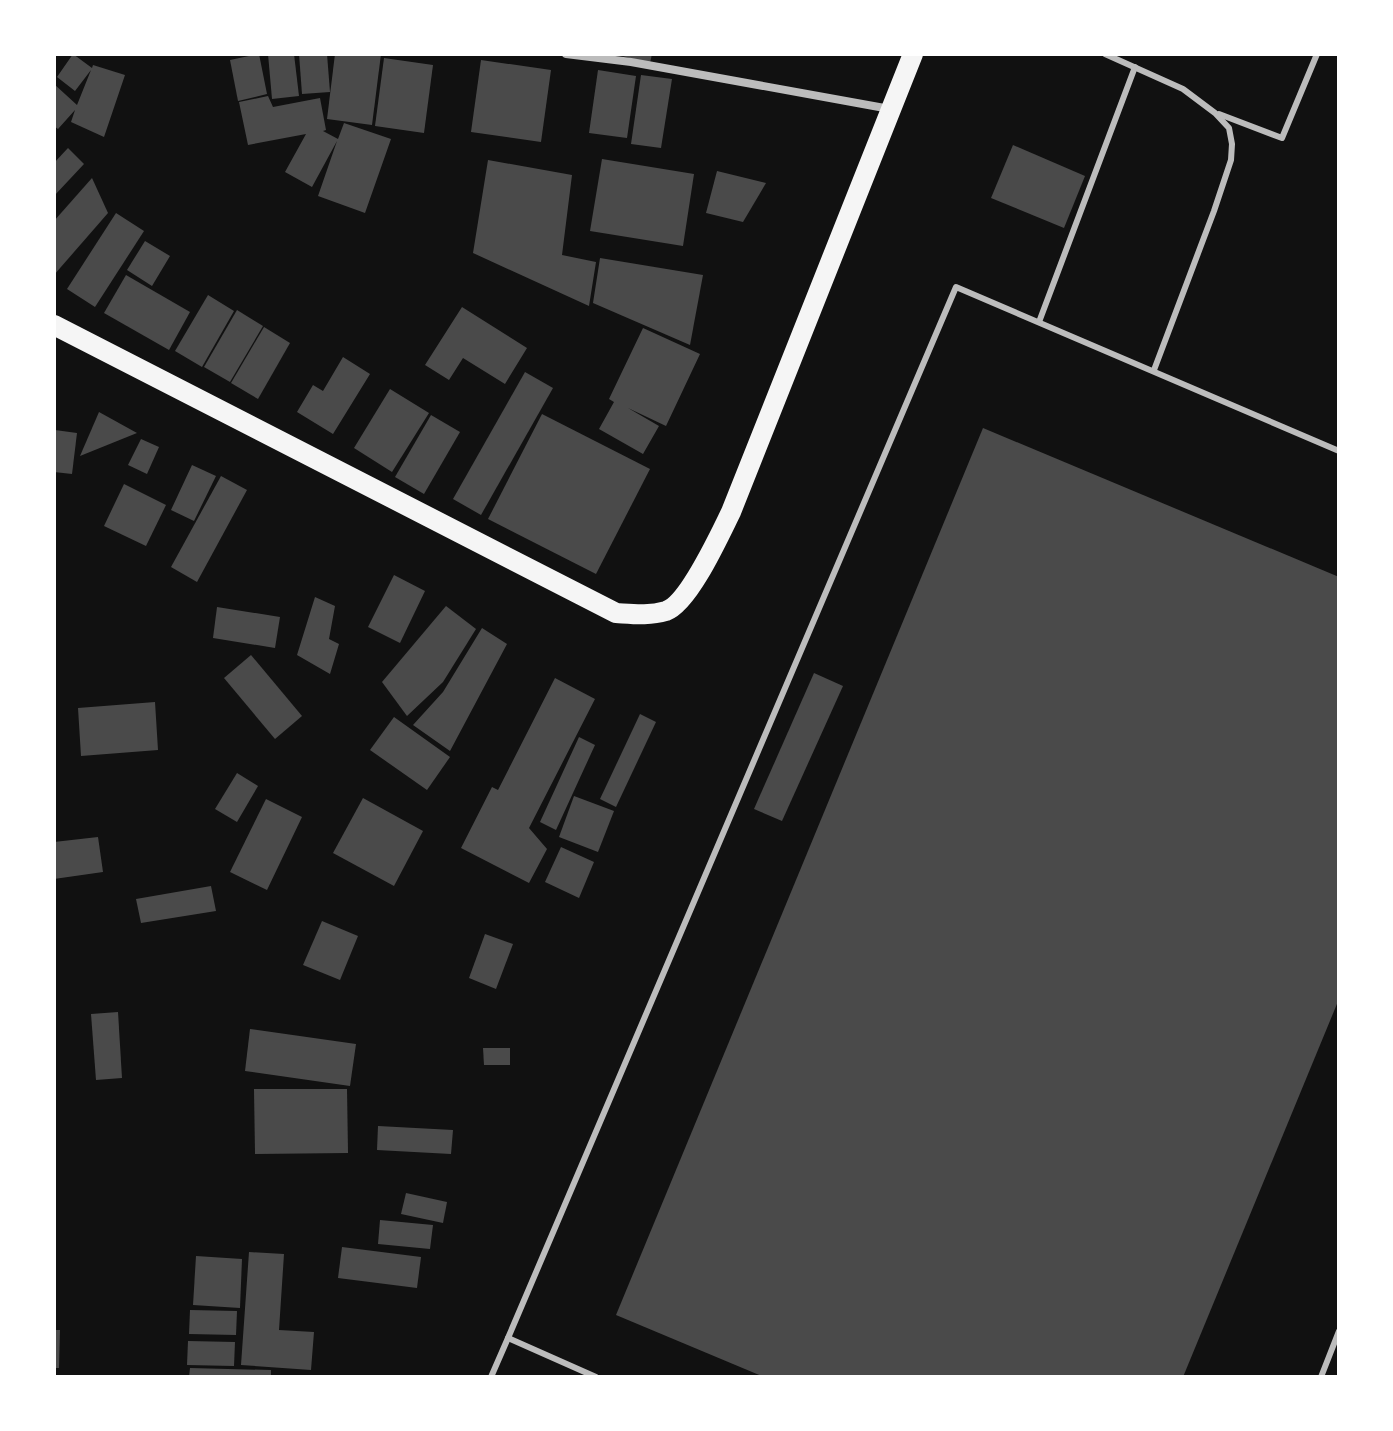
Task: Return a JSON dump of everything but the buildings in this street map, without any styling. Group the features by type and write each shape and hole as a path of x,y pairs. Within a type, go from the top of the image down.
{"main road":[{"path":"54,325 616,613 645,615 670,610 690,587 710,555 731,512 913,54"}],"street":[{"path":"566,54 631,62 891,109"}],"lane":[{"path":"1105,54 1183,89 1229,128 1232,144 1231,160 1214,211 1154,370"},
{"path":"1215,113 1282,138 1317,54"},
{"path":"1039,322 1135,67"},
{"path":"491,1377 956,287 1339,451"},
{"path":"1321,1377 1339,1331"},
{"path":"508,1338 596,1377"}]}
